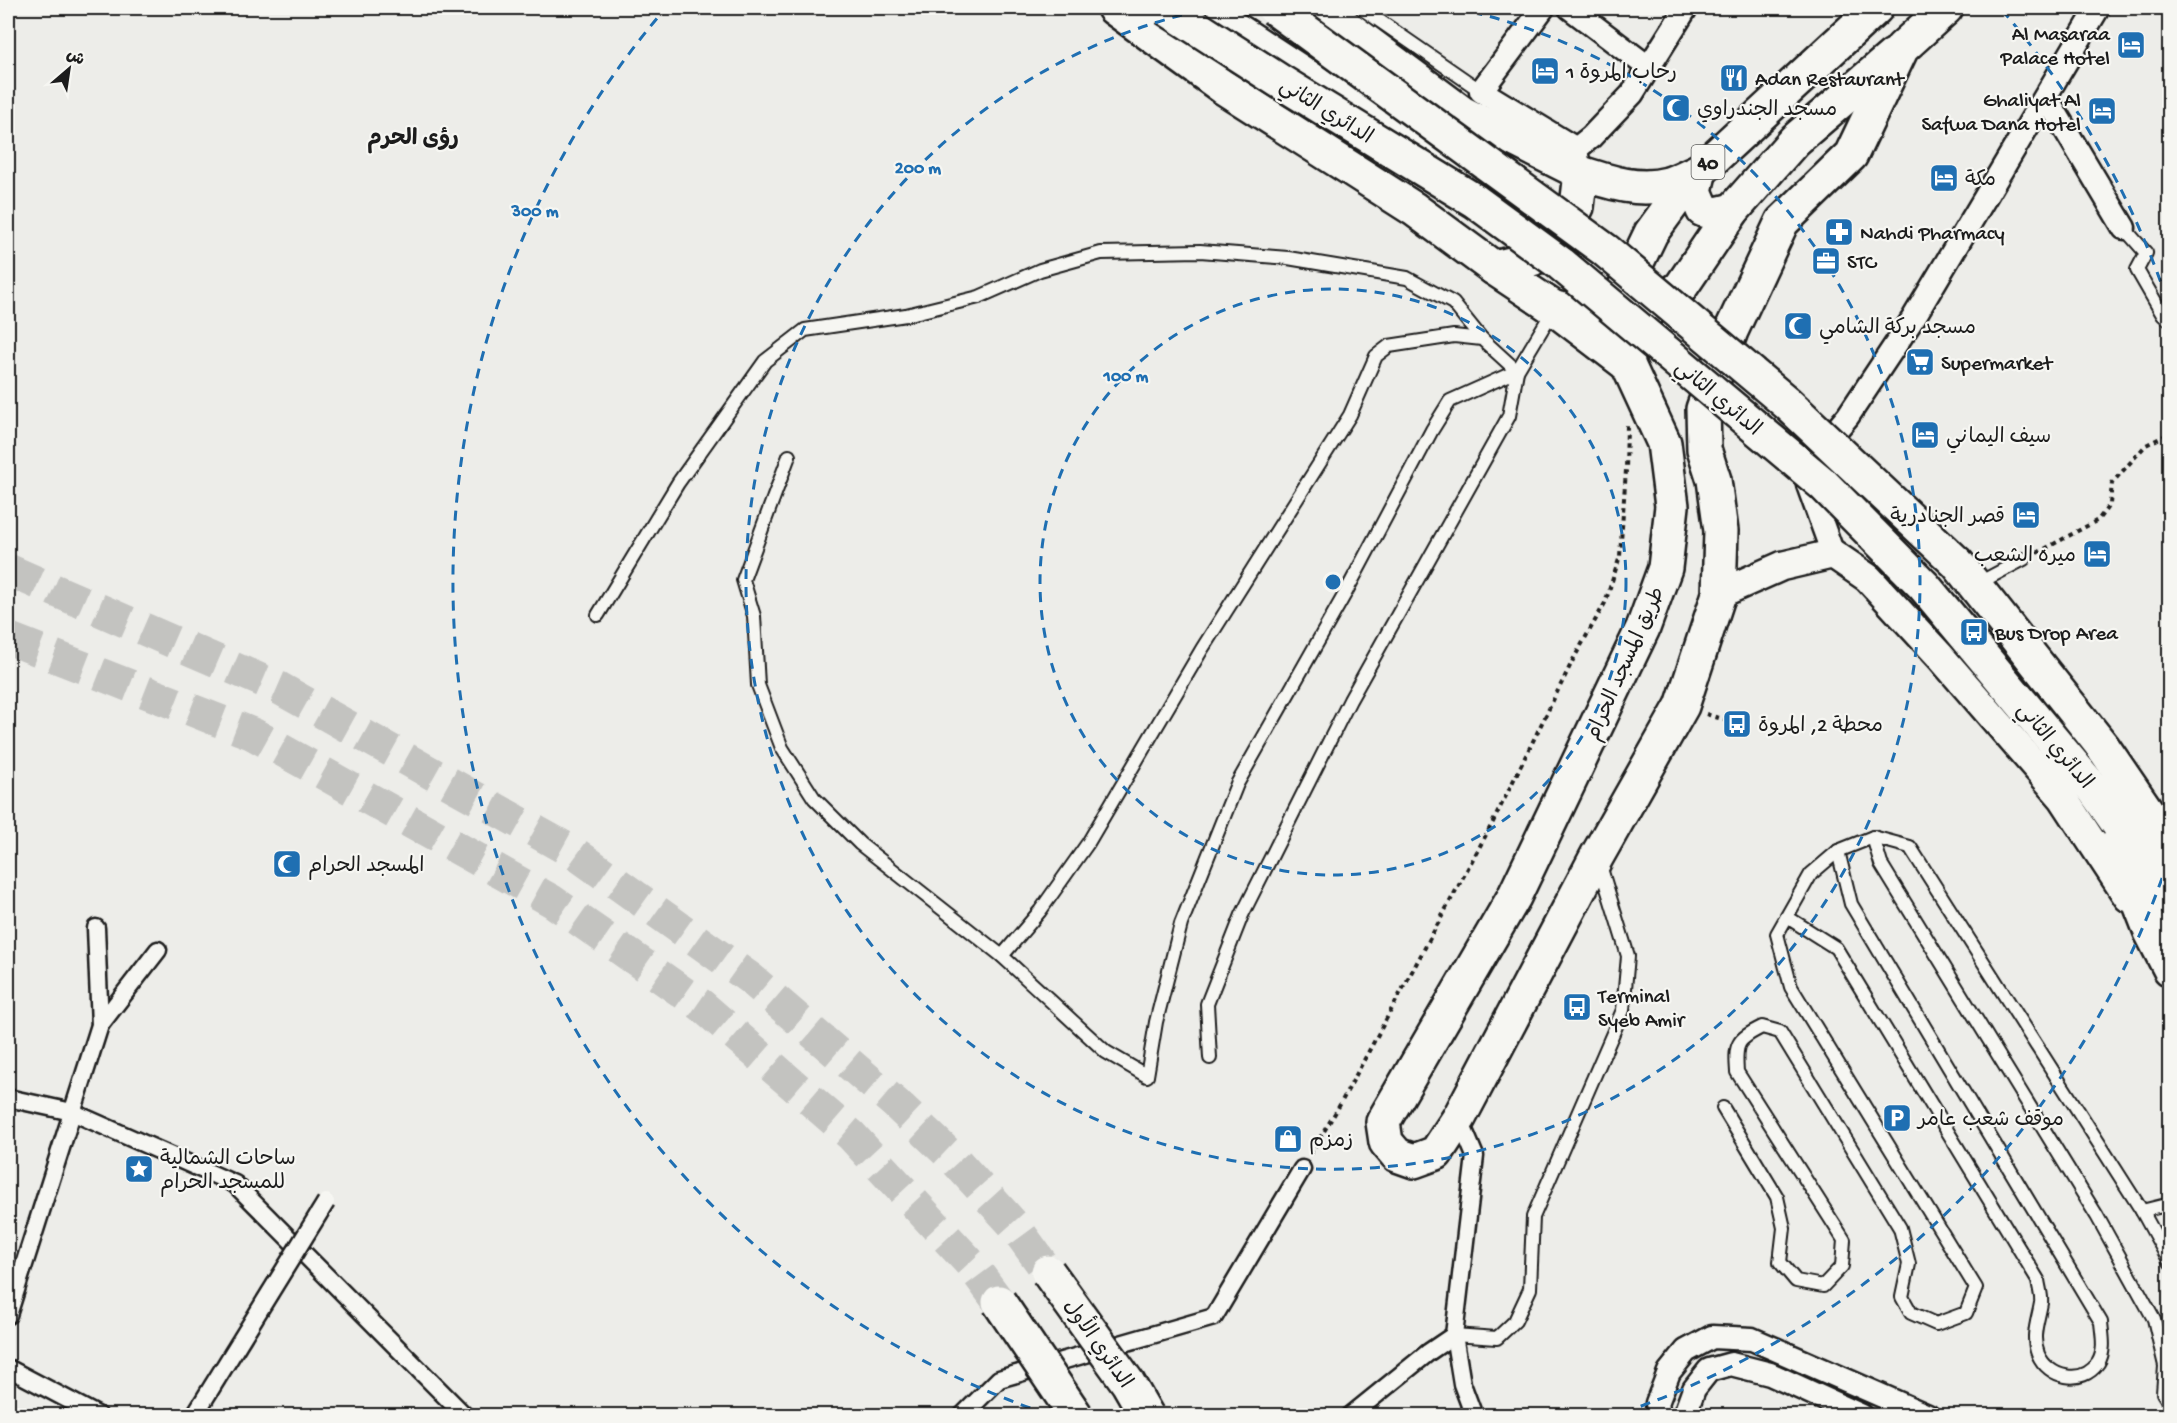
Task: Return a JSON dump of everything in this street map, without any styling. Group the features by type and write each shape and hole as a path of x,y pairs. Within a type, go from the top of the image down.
{"main road":[{"path":"1114,8 1223,87 1414,209 1494,268 1554,308 1628,365"},
{"name":"الدائري الثاني","path":"1166,8 1281,82 1475,201 1560,264 1823,484 1924,586 2095,791 2169,898"},
{"name":"الدائري الثاني","path":"1274,8 1605,250 1786,403 1966,574 2103,747 2169,845"},
{"path":"1321,8 1472,102 1616,184 1641,187 1668,184 1700,170"},
{"name":"طريق المسجد الحرام","path":"1459,1118 1436,1153 1414,1161 1397,1155 1386,1142 1383,1122 1514,897 1643,627 1665,568 1672,506 1664,443 1628,365 1625,287 1651,233 1689,181 1876,8"},
{"path":"1554,308 1594,316 1652,309 1681,287 1732,210 1795,140 1946,8"},
{"path":"1459,1118 1597,856 1682,706 1719,594 1721,531 1714,480 1704,449 1703,409 1731,331 1782,222 1851,155 1902,48"},
{"path":"1494,268 1532,259 1560,236 1577,207 1578,161"},
{"path":"1700,170 1695,191 1703,210 1716,214 1732,210"},
{"path":"2103,747 2169,823"},
{"path":"2095,791 2151,932 2169,969"},
{"name":"الدائري الأول","path":"1048,1272 1128,1383 1147,1416"},
{"path":"999,1302 1076,1416"}],"street":[{"path":"1213,8 1560,236"},
{"path":"1472,102 1543,8"},
{"path":"1569,8 1648,67"},
{"path":"1578,161 1591,137 1632,94 1686,8"},
{"path":"2089,14 2046,97 1914,317 1848,416 1812,459 1808,485 1833,554 1868,578 1939,655 2062,798 2151,932"},
{"path":"2046,97 2124,228"},
{"path":"1719,594 1782,566 1833,554"},
{"path":"8,1315 100,1024 96,928"},
{"path":"100,1024 158,950"},
{"path":"8,1098 72,1112 235,1184 465,1416"},
{"path":"1459,1118 1475,1156 1454,1335 1462,1384 1474,1416"},
{"path":"962,1416 999,1379 1214,1317 1302,1169"},
{"path":"194,1416 326,1202"},
{"path":"1350,1416 1429,1352 1454,1335"},
{"path":"1659,1416 1657,1403 1669,1372 1686,1352 1712,1337 1752,1339 1928,1416"},
{"path":"1688,1416 1686,1411 1694,1389 1709,1370 1731,1364 1770,1374 1862,1416"},
{"path":"8,1368 99,1416"}],"lane":[{"path":"1361,8 1472,102"},
{"path":"2124,228 2146,253 2137,270 2163,315 2169,321"},
{"path":"598,615 678,483 765,361 805,330 906,315 979,297 1040,270 1101,253 1200,251 1288,258 1407,278 1453,303 1482,339 1517,371"},
{"path":"1210,1058 1207,1004 1242,915 1350,700 1509,416 1517,371 1554,308"},
{"path":"1002,956 1040,911 1088,843 1202,649 1350,415 1376,356 1389,346 1400,344 1454,336 1482,339"},
{"path":"789,456 743,580 754,616 758,685 782,748 814,798 860,844 1002,956 1106,1052 1147,1076 1156,1022 1181,924 1237,784 1346,592 1431,430 1450,401 1517,371"},
{"path":"1966,574 2024,559"},
{"path":"1873,837 1881,864 2097,1216 2154,1319 2165,1366 2163,1393 2169,1404"},
{"path":"1723,1108 1777,1197 1784,1228 1780,1262 1796,1281 1823,1286 1842,1266 1844,1240 1737,1072 1736,1051 1744,1036 1762,1027 1780,1032 1900,1228 1909,1264 1902,1296 1911,1313 1936,1324 1965,1313 1976,1288 1791,987 1777,934 1811,874 1838,851 1873,837 1910,847 2142,1211 2169,1262"},
{"path":"1787,917 1836,948 2038,1280 2041,1302 2034,1331 2038,1353 2047,1368 2066,1377 2084,1376 2098,1363 2104,1347 2101,1322 1851,904 1838,851"},
{"path":"1454,1335 1497,1338 1515,1321 1530,1289 1533,1217 1623,1010 1628,956 1597,856"},
{"path":"2142,1211 2169,1204"}],"path":[{"path":"1302,1169 1337,1110 1493,822 1574,658 1605,603 1620,556 1627,423"},
{"path":"2024,559 2098,520 2110,504 2112,483 2146,445 2169,433"},
{"path":"1682,706 1737,724"}],"tunnel":[{"path":"8,570 279,688 576,854 751,979 895,1103 953,1158 1013,1224 1048,1272"},
{"path":"8,638 253,734 552,901 701,1005 851,1135 970,1263 999,1302"}],"place":[{"name":"Al Masaraa Palace Hotel","path":"2131,45"},
{"name":"رحاب المروة 1","path":"1545,71"},
{"name":"Adan Restaurant","path":"1734,78"},
{"name":"مسجد الجندراوي","path":"1676,108"},
{"name":"Ghaliyat Al Safwa Dana Hotel","path":"2102,111"},
{"name":"مكة","path":"1944,178"},
{"name":"Nahdi Pharmacy","path":"1839,232"},
{"name":"STC","path":"1826,261"},
{"name":"مسجد بركة الشامي","path":"1798,326"},
{"name":"Supermarket","path":"1920,362"},
{"name":"سيف اليماني","path":"1925,435"},
{"name":"قصر الجنادرية","path":"2026,515"},
{"name":"ميره الشعب","path":"2097,554"},
{"name":"Bus Drop Area","path":"1974,632"},
{"name":"محطة 2, المروة","path":"1737,724"},
{"name":"المسجد الحرام","path":"287,864"},
{"name":"Terminal Syeb Amir","path":"1577,1007"},
{"name":"موقف شعب عامر","path":"1897,1118"},
{"name":"زمزم","path":"1288,1139"},
{"name":"ساحات الشمالية للمسجد الحرام","path":"139,1169"}],"district":[{"name":"رؤى الحرم","path":"413,136"}]}
